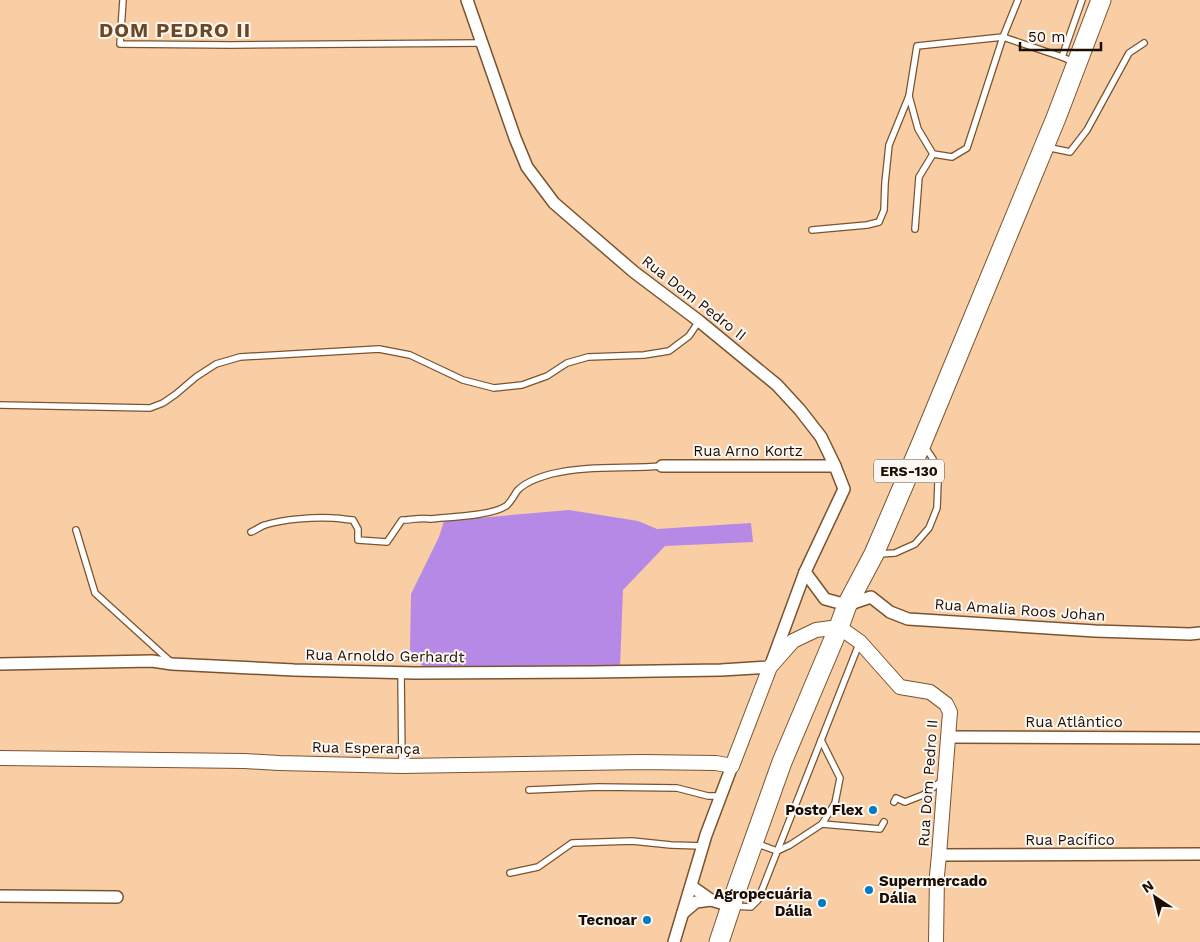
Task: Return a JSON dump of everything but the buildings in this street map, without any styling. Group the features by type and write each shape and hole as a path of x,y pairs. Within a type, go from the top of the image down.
{"main road":[{"name":"ERS-130","path":"720,942 782,762 847,605 874,554 922,442 1044,147 1069,60 1101,0"}],"street":[{"name":"Rua Dom Pedro II","path":"467,0 515,138 528,167 554,203 634,272 699,321 777,385 821,436 835,466 844,489 806,572 770,667"},
{"name":"Rua Arno Kortz","path":"662,466 835,466"},
{"path":"806,572 825,599 847,605"},
{"name":"Rua Amalia Roos Johan","path":"847,605 871,597 890,612 908,618 1095,631 1200,633"},
{"name":"Rua Dom Pedro II","path":"839,627 860,642 900,687 930,692 946,704 950,712 937,875 936,942"},
{"path":"674,942 706,835 770,667 793,641 816,630 839,627"},
{"name":"Rua Arnoldo Gerhardt","path":"0,664 152,661 172,664 294,670 401,672 603,672 721,670 770,667"},
{"name":"Rua Atlântico","path":"949,737 1200,738"},
{"name":"Rua Esperança","path":"0,758 402,766 651,762 716,763 732,766"},
{"name":"Rua Pacífico","path":"940,855 1200,854"},
{"path":"691,886 711,900 731,906"},
{"path":"0,896 117,898"},
{"path":"683,914 696,902 711,900"}],"lane":[{"path":"123,0 120,44 482,43"},
{"path":"933,154 952,157 967,148 1003,37 1018,0"},
{"path":"812,230 867,225 878,222 884,210 884,183 889,145 909,96 917,46 1003,37 1069,60 1082,0"},
{"path":"1044,147 1070,152 1087,130 1129,53 1144,43"},
{"path":"909,96 918,129 933,154"},
{"path":"915,229 919,177 933,154"},
{"path":"0,405 150,408 163,403 196,376 216,364 240,357 379,349 410,355 463,380 494,388 522,385 547,376 567,363 588,357 644,355 669,350 690,336 699,321"},
{"path":"874,554 895,553 908,547 914,544 929,528 937,508 938,482 933,459 922,442"},
{"path":"251,532 275,522 302,518 333,518 353,520 358,528 358,540 387,542 402,520 488,513 506,506 519,489 532,481 550,474 603,467 662,466"},
{"path":"76,530 95,593 172,664"},
{"path":"731,906 751,908 758,900 860,642"},
{"path":"401,672 402,766"},
{"path":"753,842 777,851 790,845 822,824 835,803 840,778 821,740"},
{"path":"894,802 896,798 906,802 923,795 945,779"},
{"path":"528,790 598,787 677,788 708,796 720,796"},
{"path":"822,824 880,829 884,822"},
{"path":"510,873 538,867 572,843 632,841 703,846"}],"shaded area":[{"path":"569,510 638,521 657,529 751,523 753,542 665,546 623,590 620,667 424,668 410,650 411,594 439,537 444,521"}],"place":[{"name":"Posto Flex","path":"873,810"},
{"name":"Supermercado Dália","path":"869,890"},
{"name":"Agropecuária Dália","path":"822,903"},
{"name":"Tecnoar","path":"647,920"}],"district":[{"name":"DOM PEDRO II","path":"175,30"}]}
